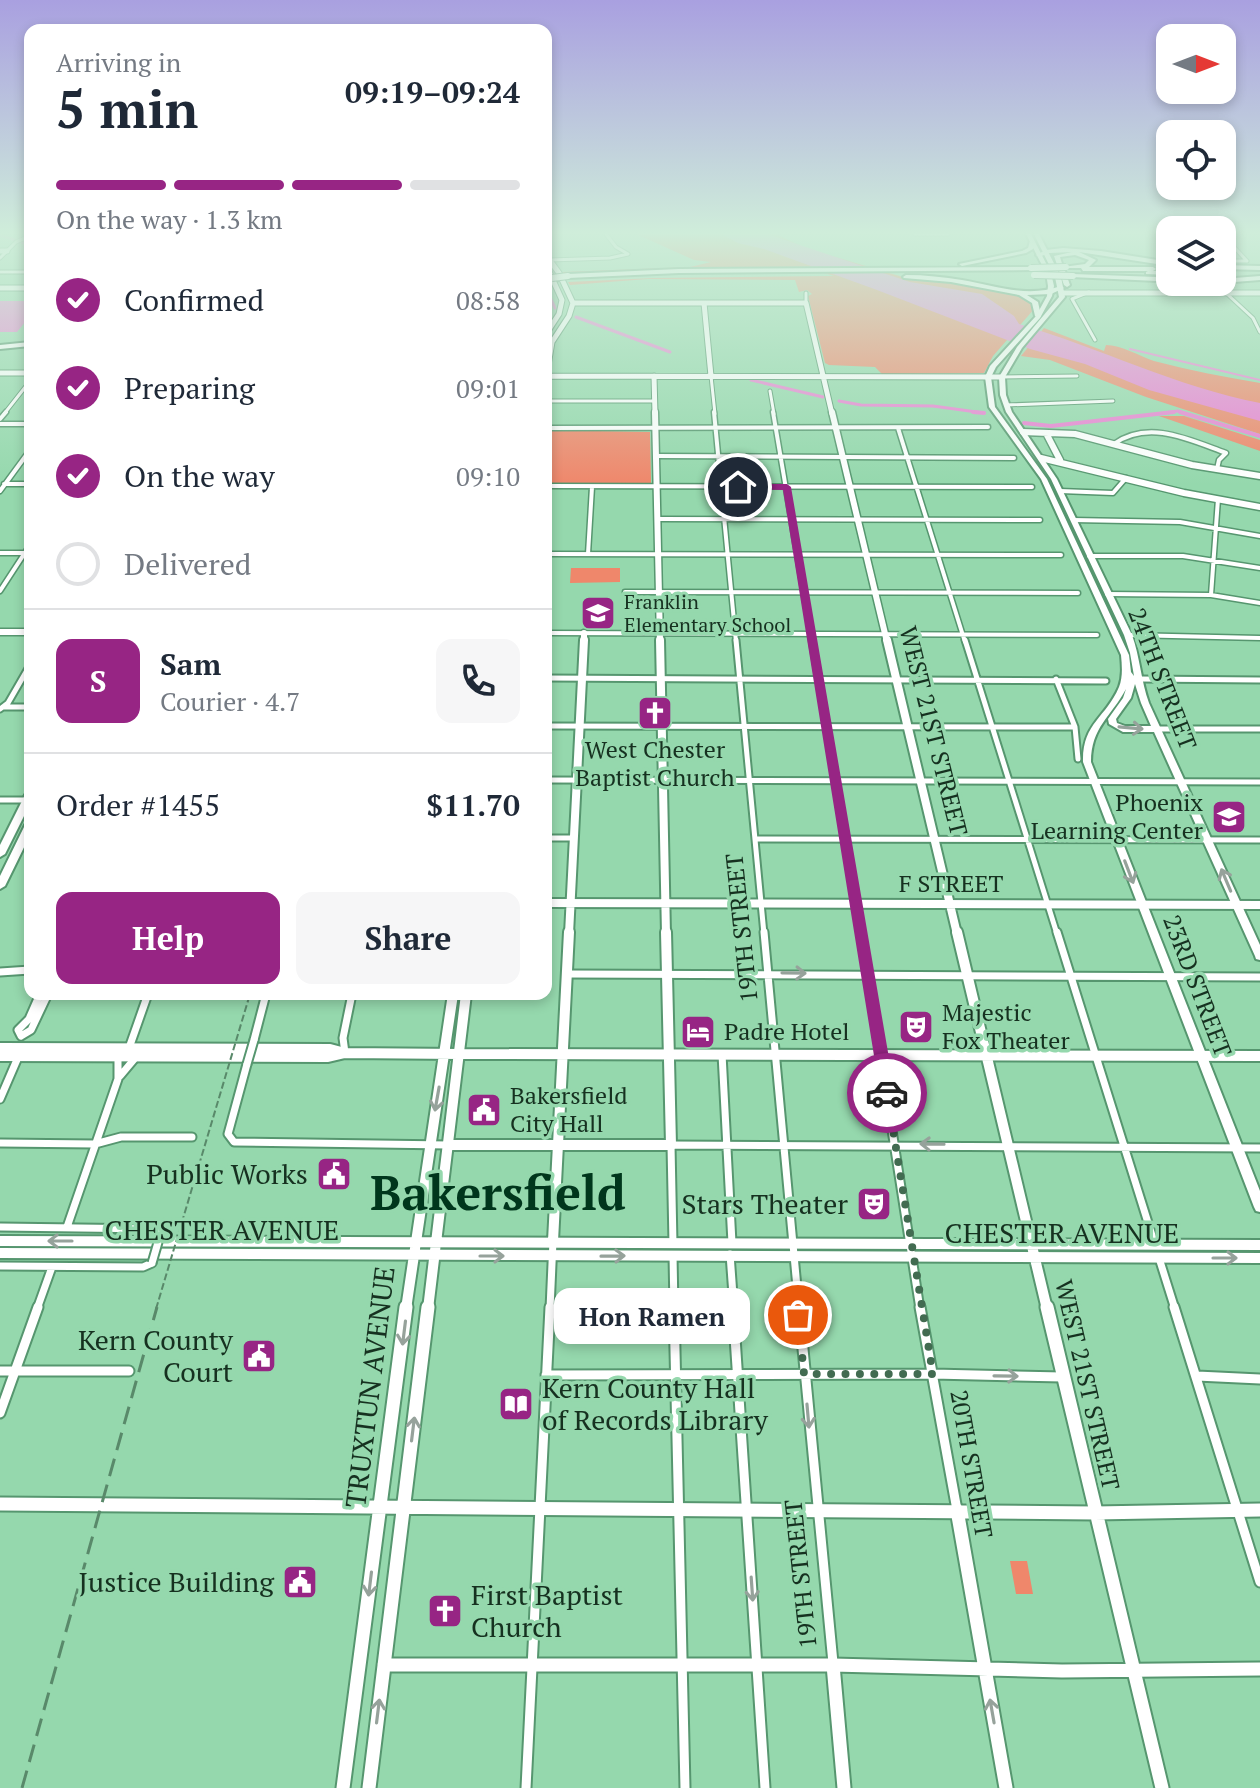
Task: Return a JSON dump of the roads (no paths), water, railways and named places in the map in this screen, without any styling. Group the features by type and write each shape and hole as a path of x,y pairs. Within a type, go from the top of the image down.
{"highway":[{"path":"0,349 24,347"}],"main road":[{"path":"988,377 993,366 1037,317"},
{"path":"1002,377 1020,347 1046,317"},
{"name":"24TH STREET","path":"988,377 992,407 1044,479 1123,650 1127,668 1120,695 1087,739 1086,758 1094,781"},
{"name":"24TH STREET","path":"1002,377 1006,405 1060,491 1128,635 1137,658 1141,694 1260,956"},
{"path":"1018,444 1041,458"},
{"path":"1127,668 1132,687 1128,699 1112,722 1123,729 1157,729"},
{"name":"23RD STREET","path":"1094,781 1260,1207"},
{"path":"0,854 24,808"},
{"path":"0,886 24,837"}],"street":[{"path":"552,335 564,317"},
{"path":"552,342 568,317"},
{"name":"19TH STREET","path":"705,317 844,1788"},
{"name":"WEST 21ST STREET","path":"810,317 1162,1788"},
{"path":"1082,317 1095,340"},
{"path":"0,373 24,373"},
{"path":"552,376 1077,376"},
{"path":"654,376 685,1788"},
{"path":"24,389 0,422 24,424"},
{"name":"20TH STREET","path":"770,391 869,974 912,1250 1006,1788"},
{"path":"552,401 655,401"},
{"path":"1006,405 1113,401"},
{"path":"0,408 9,408"},
{"path":"552,428 988,427"},
{"path":"898,428 1155,1245"},
{"path":"1114,444 1132,434 1154,432 1173,435 1226,453 1219,460 1217,469"},
{"path":"1024,433 1065,433"},
{"path":"1024,433 1065,433 1217,469 1260,476"},
{"path":"1047,435 1060,460"},
{"path":"656,456 1014,458"},
{"path":"0,491 24,458"},
{"path":"1041,458 1260,507"},
{"path":"1060,491 1113,493 1126,478"},
{"path":"3,484 24,484"},
{"path":"552,486 1032,487"},
{"path":"588,554 592,487"},
{"path":"1211,595 1218,499"},
{"path":"658,519 1040,520"},
{"path":"1073,520 1165,521 1260,536"},
{"path":"0,553 24,553"},
{"path":"552,554 1061,555"},
{"path":"1089,556 1213,559 1260,568"},
{"path":"0,591 24,557"},
{"path":"625,592 1078,593"},
{"path":"1107,594 1211,595 1260,603"},
{"path":"0,632 24,632"},
{"path":"552,633 1097,635"},
{"path":"526,1788 584,633"},
{"path":"1128,635 1260,638"},
{"path":"1,708 8,703 24,675"},
{"path":"552,678 1106,681"},
{"path":"1056,679 1075,727 1078,759"},
{"path":"1139,679 1260,680"},
{"path":"1,708 24,707"},
{"path":"552,726 1075,727"},
{"path":"1157,729 1260,729"},
{"path":"552,780 1260,782"},
{"path":"0,800 24,798"},
{"path":"552,838 574,838"},
{"path":"755,839 1260,840"},
{"name":"F STREET","path":"552,903 1260,905"},
{"path":"0,972 24,973"},
{"path":"567,974 1260,977"},
{"path":"37,1000 29,1019 18,1030 19,1035 30,1032 45,1000"},
{"path":"67,1227 118,1079 132,1053 146,1000"},
{"path":"264,1000 228,1134 234,1142 1260,1148"},
{"path":"345,1053 344,1033 351,1000"},
{"name":"TRUXTUN AVENUE","path":"343,1788 413,1255 452,1000"},
{"name":"TRUXTUN AVENUE","path":"369,1788 465,1000"},
{"path":"330,1049 344,1033"},
{"path":"0,1048 76,1057 118,1057 132,1053"},
{"path":"76,1057 121,1053 330,1049 345,1053"},
{"path":"0,1056 20,1052 328,1057 345,1053 1260,1056"},
{"path":"0,1099 20,1052"},
{"path":"722,1054 746,1511 765,1788"},
{"path":"118,1057 118,1079"},
{"path":"0,1143 95,1144 121,1137 192,1137"},
{"path":"0,1227 157,1229 161,1232 152,1263 143,1267 0,1266"},
{"name":"CHESTER AVENUE","path":"0,1241 553,1241 673,1249"},
{"name":"CHESTER AVENUE","path":"1034,1251 1155,1245 1260,1245"},
{"name":"CHESTER AVENUE","path":"0,1253 552,1256 731,1248 1034,1251 1159,1258 1260,1258"},
{"path":"1159,1258 1260,1582"},
{"path":"0,1413 52,1267"},
{"path":"0,1371 129,1371"},
{"path":"546,1375 933,1374 1062,1377"},
{"path":"1197,1376 1260,1379"},
{"path":"0,1504 271,1509 403,1506 1095,1513 1260,1510"},
{"path":"384,1665 833,1665 1133,1672 1260,1669"}],"waterway":[{"path":"577,317 670,352"},
{"path":"1130,349 1260,380"},
{"path":"751,380 823,397"},
{"path":"839,401 861,405 933,406 984,413 973,412"},
{"path":"1159,414 1174,412"},
{"path":"1159,414 1183,413"},
{"path":"1183,413 1260,436"},
{"path":"1024,423 1051,426 1159,414"}],"railway":[{"path":"156,1309 248,1000"},
{"path":"22,1788 157,1307"}],"place":[{"name":"Franklin Elementary School","path":"598,613"},
{"name":"West Chester Baptist Church","path":"655,713"},
{"name":"Phoenix Learning Center","path":"1229,817"},
{"name":"Majestic Fox Theater","path":"916,1027"},
{"name":"Padre Hotel","path":"698,1032"},
{"name":"Bakersfield City Hall","path":"484,1110"},
{"name":"Public Works","path":"334,1174"},
{"name":"Stars Theater","path":"874,1204"},
{"name":"Hon Ramen","path":"798,1315"},
{"name":"Kern County Court","path":"259,1356"},
{"name":"Kern County Hall of Records Library","path":"516,1404"},
{"name":"Justice Building","path":"300,1582"},
{"name":"First Baptist Church","path":"445,1611"}],"district":[{"name":"Bakersfield","path":"498,1193"}]}
